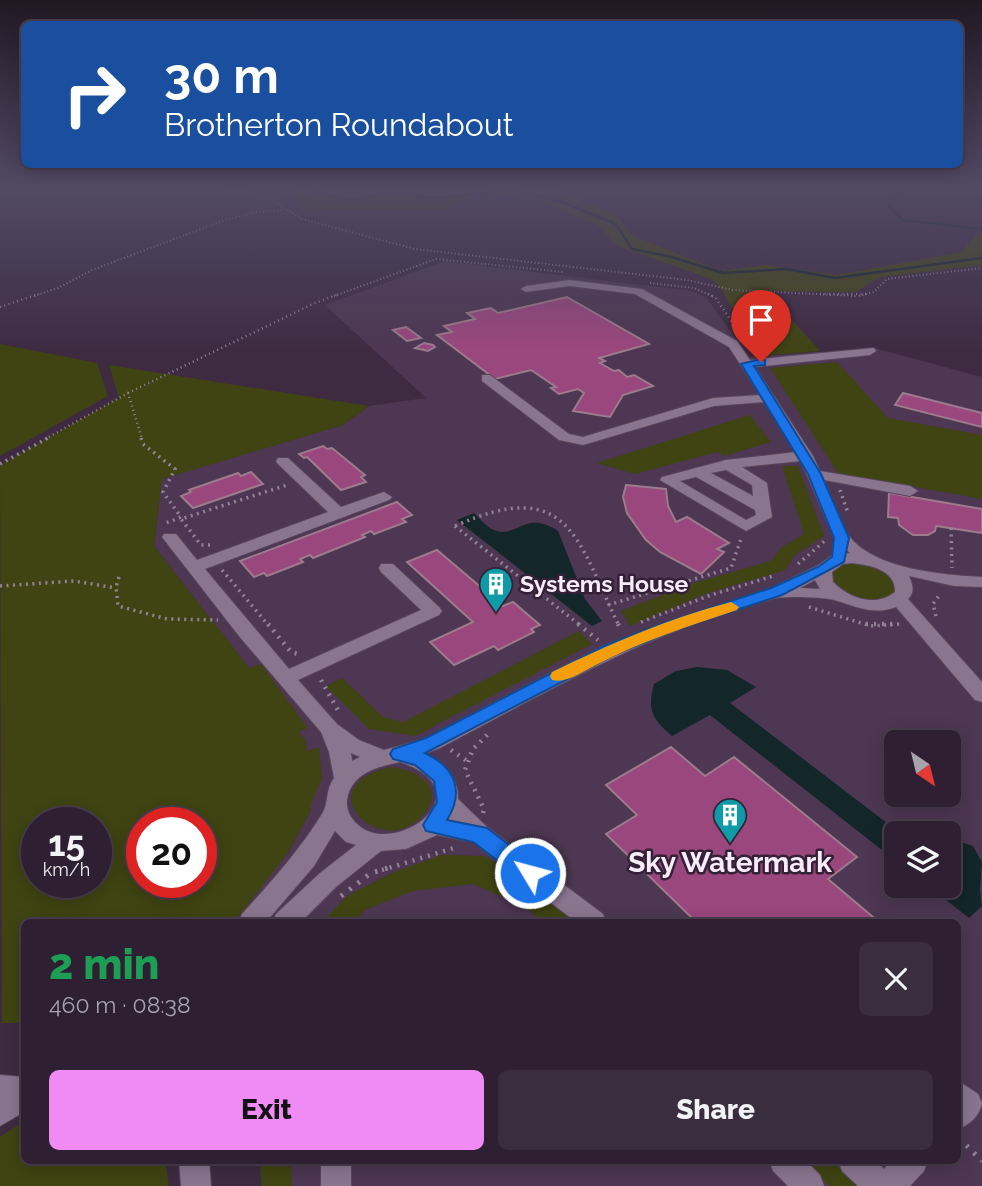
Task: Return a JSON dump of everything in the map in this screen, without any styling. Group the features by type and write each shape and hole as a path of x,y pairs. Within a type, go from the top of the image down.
{"street":[{"path":"526,289 569,283 638,291 733,344 806,456 835,538 839,559"},
{"path":"747,364 866,355"},
{"path":"486,378 564,436 583,441 713,402 769,398"},
{"path":"726,464 759,483 764,517 746,526 667,480 726,464 762,458 806,456"},
{"path":"283,461 339,514"},
{"path":"698,472 763,508"},
{"path":"814,474 910,491"},
{"path":"194,567 384,497"},
{"path":"170,537 234,617 287,677 339,724 352,745 389,755 420,759 436,769 444,779 447,802 479,834 590,919"},
{"path":"835,538 867,559 886,566 982,582"},
{"path":"447,802 433,825 407,839 376,842 346,828 336,811 335,793 344,777 359,764 464,727 514,698 610,650 779,583 823,570 829,563 839,559 867,559"},
{"path":"886,566 902,580 895,598"},
{"path":"287,677 433,611 387,568"},
{"path":"823,570 824,583 837,595"},
{"path":"779,583 837,595 867,605 895,598 952,576"},
{"path":"895,598 982,695"},
{"path":"339,724 344,777"},
{"path":"436,769 447,748 464,727"},
{"path":"254,919 306,859 336,811"},
{"path":"433,825 479,834"},
{"path":"288,919 328,880 376,842"},
{"path":"0,1089 21,1092"},
{"path":"0,1111 21,1095"},
{"path":"961,1098 968,1104 961,1111"},
{"path":"194,1164 196,1186"},
{"path":"336,1164 336,1186"},
{"path":"788,1164 810,1186"},
{"path":"857,1164 880,1186"},
{"path":"889,1186 909,1164"}],"path":[{"path":"0,307 58,288 92,270 171,240"},
{"path":"380,240 415,249 687,281 733,290 859,296 874,292 887,279 982,268"},
{"path":"0,464 128,393 315,303 436,259 568,273"},
{"path":"644,282 694,288 715,297 740,334"},
{"path":"704,292 714,286"},
{"path":"128,393 143,444 175,469 163,492 181,517 166,523 169,528 163,532 170,537"},
{"path":"835,477 848,513"},
{"path":"302,480 181,519 201,545 216,545 229,559 220,568 291,652 304,656 320,652 329,658 337,671 320,680 339,712 339,724"},
{"path":"588,647 600,641 455,526 513,506 538,508 560,518 574,536 621,630 611,635"},
{"path":"608,605 731,568 746,526"},
{"path":"800,604 871,626 918,624 936,617 933,604 952,576 951,528"},
{"path":"790,570 835,538"},
{"path":"119,577 116,588 118,606 143,617 202,622 234,617"},
{"path":"0,586 57,582 101,583 116,588"},
{"path":"634,625 708,596 779,583"},
{"path":"340,897 371,873 450,850 479,834 484,809 466,770 473,749 490,731"},
{"path":"447,748 467,761"},
{"path":"961,1141 982,1161"}],"shaded area":[{"path":"445,261 691,291 706,297 748,357 874,348 982,377 982,1186 276,1186 275,1164 961,1164 961,919 232,919 289,851 311,810 306,742 154,546 162,478 343,425 369,406 426,398 325,305"},
{"path":"474,513 487,526 497,531 511,531 530,523 538,523 558,531 585,599 602,621 592,626 457,520"},
{"path":"697,667 727,670 756,687 730,703 884,821 884,852 710,715 672,736 665,730 651,707 654,684 676,671"},
{"path":"961,842 973,846 982,862 982,906 969,918 943,898 961,898"}],"green space":[{"path":"613,240 644,240 721,271 766,265 837,275 961,252 971,240 982,240 982,265 880,277 856,292 766,291 820,351 760,356 713,280 618,246"},
{"path":"0,344 97,363 108,396 0,456"},
{"path":"837,362 888,418 982,435 982,499 838,473 770,368"},
{"path":"109,365 369,406 343,425 162,479 154,546 249,668 261,664 308,728 299,732 306,742 307,751 319,747 322,779 311,810 289,851 235,919 21,919 21,1023 2,1023 0,465 119,398"},
{"path":"750,415 771,442 724,456 717,452 635,474 597,463"},
{"path":"782,466 798,466 824,536 795,555 785,570 705,594 630,626 621,611 691,584 771,561 781,548 804,534"},
{"path":"851,563 865,564 884,571 896,587 894,593 877,600 868,600 849,596 841,591 831,576 834,569"},
{"path":"579,631 592,644 415,736 369,729 326,686 342,678 383,717 403,722"},
{"path":"391,767 424,779 432,793 427,810 410,826 392,830 374,827 360,817 352,804 353,790 365,777"},
{"path":"441,855 484,856 543,889 579,919 539,919 525,907 473,884 412,891 365,910 358,919 325,919 347,896 392,873"},
{"path":"21,1123 21,1164 166,1164 169,1186 0,1186 0,1137"},
{"path":"262,1164 291,1164 292,1186 262,1186"},
{"path":"809,1164 835,1164 857,1186 829,1186"}],"building":[{"path":"567,297 649,344 599,358 605,361 600,363 614,371 619,370 627,377 634,375 653,386 623,395 610,417 573,411 584,393 578,389 559,394 551,388 556,387 531,370 495,379 437,335 452,332 444,326 475,319 467,313 491,308 498,313"},
{"path":"406,327 421,338 407,341 393,330"},
{"path":"424,343 435,347 428,351 415,348"},
{"path":"903,393 982,413 982,427 895,405"},
{"path":"323,446 332,448 365,475 361,477 366,482 341,490 307,457 299,454"},
{"path":"251,472 263,484 193,508 181,496 191,492 189,490 238,473 241,476"},
{"path":"626,485 666,489 668,506 676,522 687,517 729,543 717,549 724,552 701,574 660,552 646,540 627,513 623,497"},
{"path":"889,493 982,509 982,533 936,526 935,531 928,535 913,535 899,525 898,518 888,517"},
{"path":"397,502 412,515 402,519 406,522 374,534 371,531 362,535 365,537 313,558 310,555 300,559 303,562 267,576 264,573 254,577 240,561"},
{"name":"Systems House","path":"437,550 503,606 513,602 540,625 531,629 534,632 498,650 494,646 454,665 430,642 473,622 407,562"},
{"name":"Sky Watermark","path":"671,747 705,776 734,757 857,857 828,879 875,919 693,919 606,834 637,815 606,785"}],"waterway":[{"path":"626,240 632,249 672,257 723,273 786,269 835,278 982,258"}],"slow traffic":[{"path":"559,676 610,650 731,607"}],"place":[{"name":"Systems House","path":"496,614"},
{"name":"Sky Watermark","path":"730,845"}],"route":[{"path":"530,873 479,834 433,825 447,802 444,779 436,769 420,759 400,754 433,743 514,698 610,650 777,592 823,570 829,563 839,559 842,538 806,456 747,364 761,362"}]}
